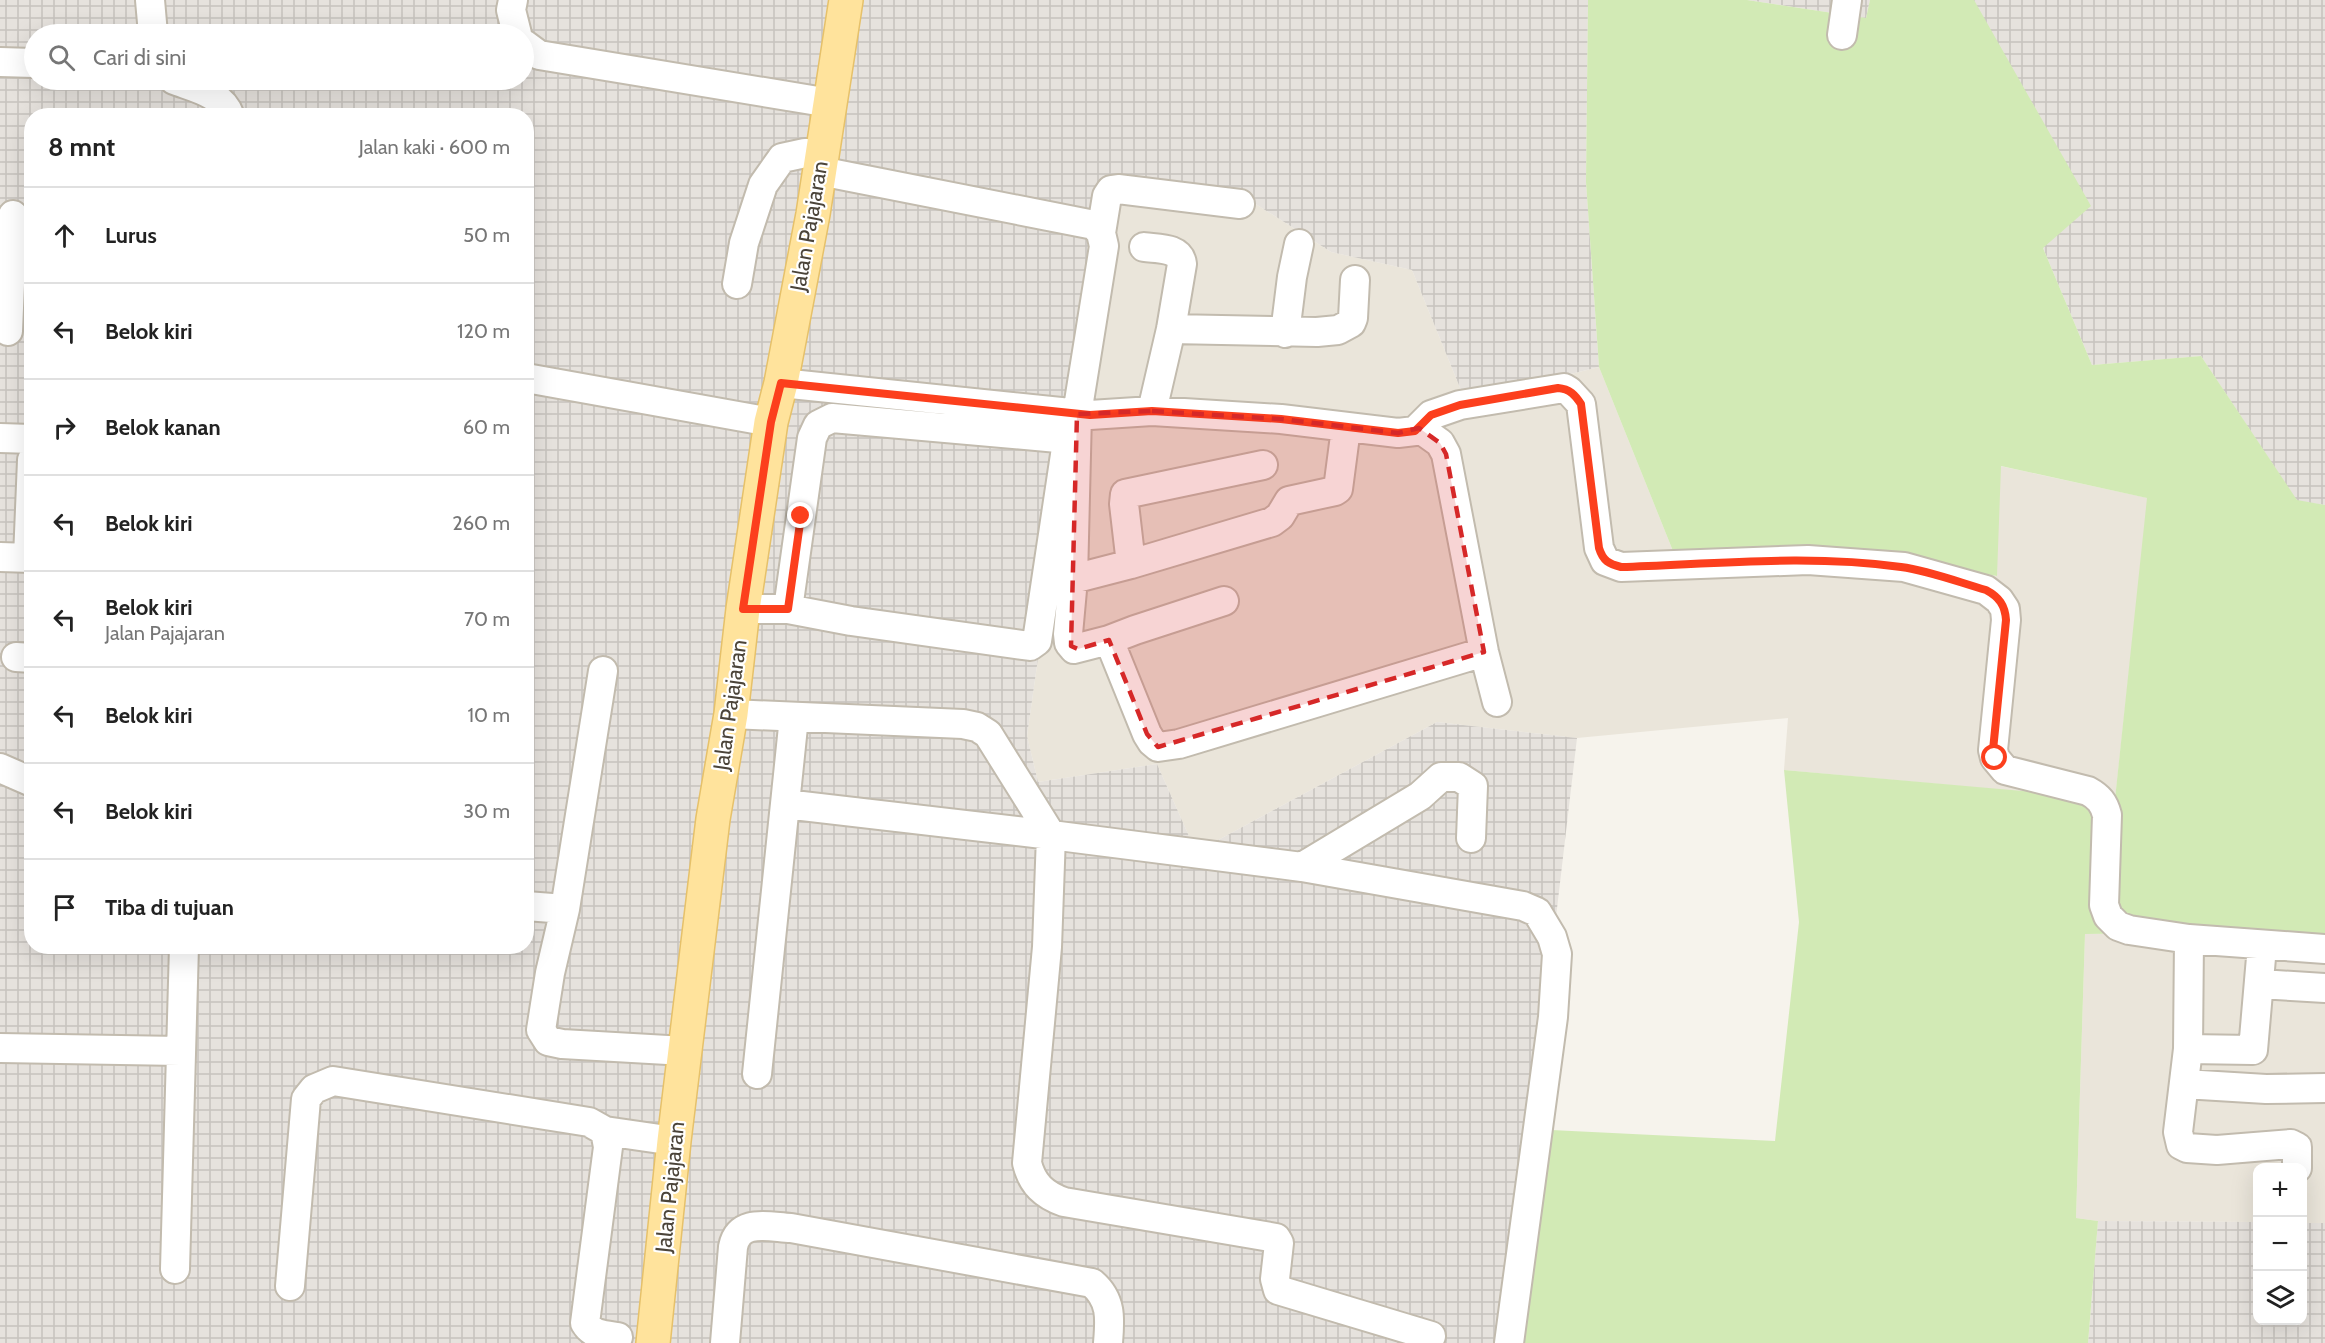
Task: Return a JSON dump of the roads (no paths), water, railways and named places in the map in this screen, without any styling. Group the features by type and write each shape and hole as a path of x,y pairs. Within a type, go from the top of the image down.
{"main road":[{"name":"Jalan Pajajaran","path":"653,1343 674,1141 713,819 731,714 743,609 771,422 781,383 821,163 846,0"}],"street":[{"path":"150,0 152,24"},
{"path":"513,0 511,10 515,24"},
{"path":"1842,35 1847,0"},
{"path":"534,51 539,55 830,103"},
{"path":"0,62 24,63"},
{"path":"198,90 220,99 227,108"},
{"path":"737,284 744,243 763,185 782,158 805,153 821,163 1094,225 1101,233"},
{"path":"1224,601 1078,649 1074,649 1069,643 1077,414 1104,246 1101,233 1107,196 1111,190 1118,189 1240,204"},
{"path":"13,331 15,215"},
{"path":"1285,333 1299,244"},
{"path":"1144,247 1176,252 1181,257 1182,264 1171,329 1152,411"},
{"path":"1171,329 1285,333 1338,330 1351,323 1355,280"},
{"path":"534,379 771,422"},
{"path":"781,383 1077,414 1152,411 1281,419 1398,433 1407,433 1419,428 1424,419 1431,415 1460,405 1564,388 1575,395 1581,404 1599,548 1601,556 1611,565 1621,567 1808,560 1859,563 1904,567 1986,590 1993,594 2005,609 2006,620 1993,750 1995,758 2005,770 2088,791 2097,796 2107,815 2104,905 2108,916 2118,926 2129,930 2262,946 2325,949"},
{"path":"743,609 788,609 851,621 1030,646 1037,641 1066,448 1063,440 832,418 818,425 812,438 788,609"},
{"path":"1073,579 1272,522 1280,516 1290,501 1296,498 1335,491 1338,489 1346,428"},
{"path":"1419,428 1440,443 1446,454 1484,652 1497,702"},
{"path":"0,438 24,439"},
{"path":"1131,564 1124,504 1125,494 1263,465"},
{"path":"0,557 24,558"},
{"path":"1109,640 1152,742 1164,748 1484,652"},
{"path":"603,671 565,909 550,973 541,1030 548,1041 562,1044 685,1051"},
{"path":"731,714 963,724 976,727 988,734 1051,835 1047,947 1027,1163 1030,1176 1047,1196 1064,1202 1276,1238 1279,1243 1275,1284 1278,1290 1431,1336"},
{"path":"757,1074 794,717"},
{"path":"0,768 24,779"},
{"path":"1302,867 1420,796 1442,777 1459,777 1473,786 1471,838"},
{"path":"785,804 1302,867 1524,906 1537,912 1552,937 1557,954 1553,1017 1509,1343"},
{"path":"534,907 565,909"},
{"path":"2190,939 2188,1049 2178,1132 2181,1145 2187,1148 2217,1150 2291,1144 2298,1150 2297,1163"},
{"path":"2188,1049 2253,1050 2262,946"},
{"path":"175,1269 184,954"},
{"path":"2260,984 2325,988"},
{"path":"0,1048 180,1051"},
{"path":"290,1286 306,1099 314,1089 333,1081 589,1122 605,1131 674,1141"},
{"path":"2184,1084 2266,1089 2325,1088"},
{"path":"605,1131 608,1147 585,1323 590,1331 618,1337"},
{"path":"725,1343 733,1247 735,1238 740,1232 751,1226 791,1228 1092,1283 1100,1290 1108,1306 1110,1317 1108,1343"}]}
